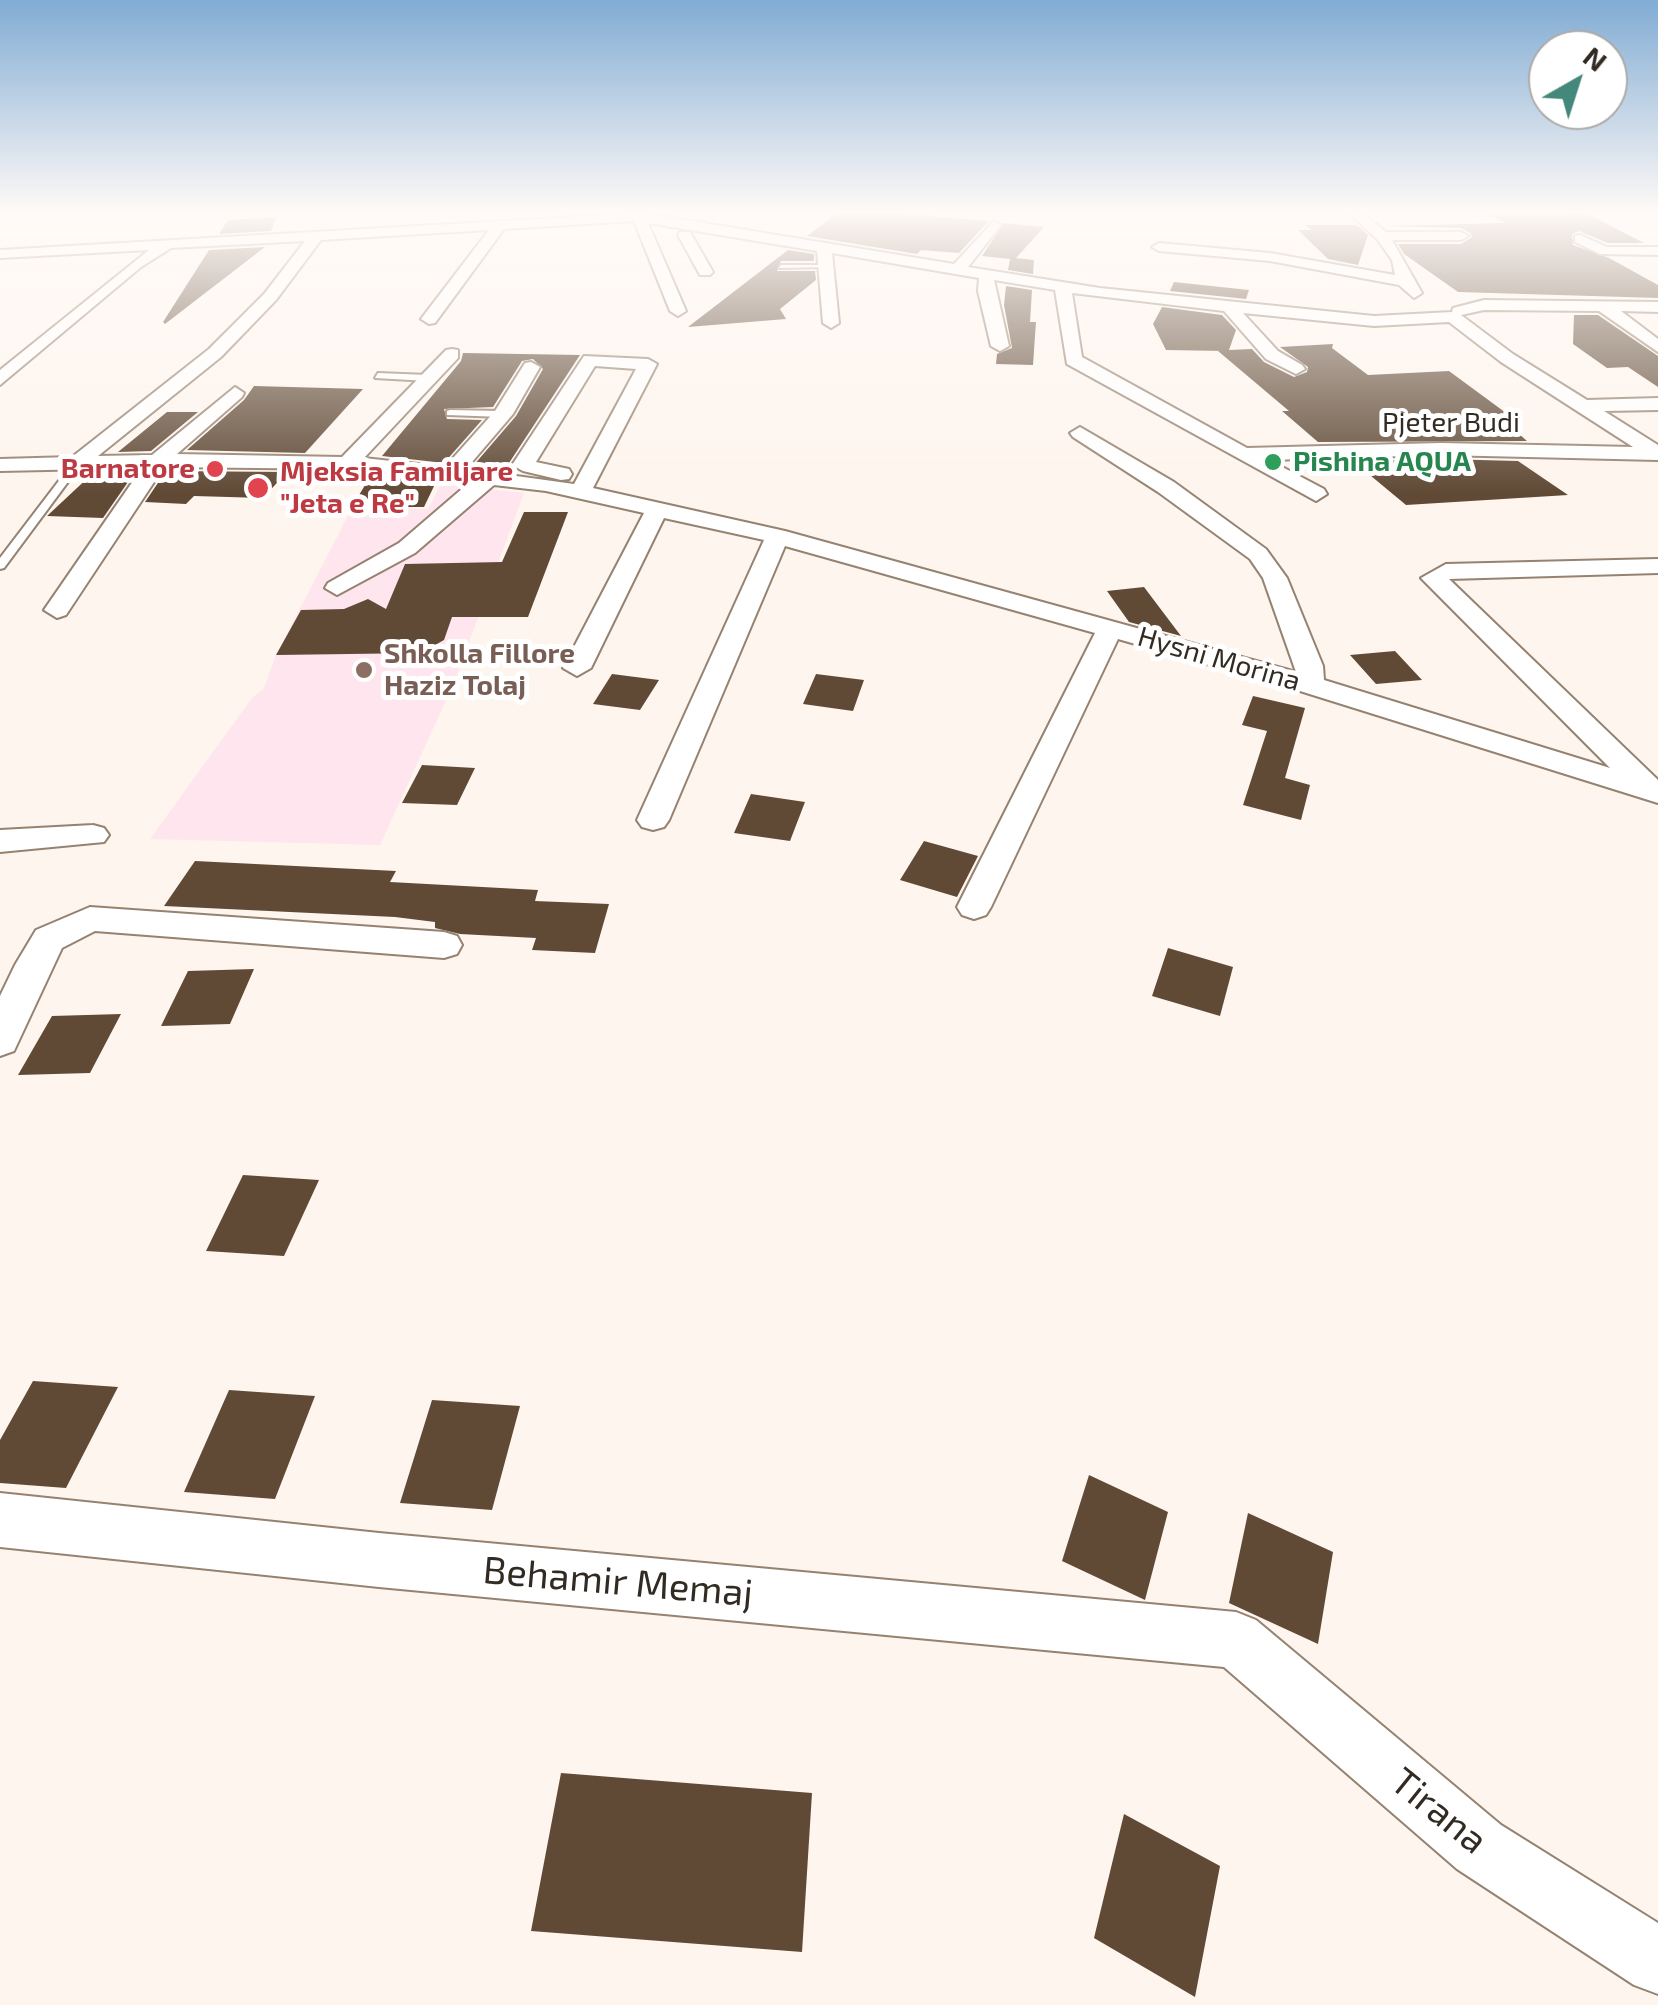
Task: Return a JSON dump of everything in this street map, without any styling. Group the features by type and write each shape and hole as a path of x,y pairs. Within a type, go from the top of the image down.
{"street":[{"path":"0,379 86,307"},
{"path":"78,463 215,353 260,307"},
{"path":"429,318 438,307"},
{"path":"676,307 678,311"},
{"path":"829,307 831,323"},
{"path":"990,307 1000,346"},
{"path":"1066,307 1073,360 1316,494"},
{"path":"1218,307 1374,321 1456,314 1479,307"},
{"path":"1434,307 1456,314 1506,358 1658,454"},
{"path":"1578,307 1655,309"},
{"path":"1604,307 1658,346"},
{"path":"1230,308 1272,355 1296,369"},
{"path":"348,463 452,354"},
{"path":"590,360 648,364 582,487 523,465 590,360"},
{"path":"454,472 503,414 531,367"},
{"path":"57,610 157,461 191,423 234,393"},
{"path":"1589,409 1658,408"},
{"path":"1080,433 1166,487 1258,554 1275,578 1309,666 1310,685"},
{"name":"Pjeter Budi","path":"1244,454 1422,449 1658,454"},
{"name":"Hysni Morina","path":"0,465 157,461 348,463 582,487 658,508 785,530 1655,792"},
{"path":"337,588 407,548 491,476"},
{"path":"577,668 658,508"},
{"path":"653,820 785,530"},
{"path":"1655,792 1433,578 1446,571 1658,566"},
{"path":"974,907 1110,629"},
{"path":"0,841 93,835"},
{"path":"0,1041 28,974 49,939 90,919 444,945"},
{"name":"Behamir Memaj","path":"0,1520 379,1560 1236,1640"},
{"name":"Tirana","path":"1236,1640 1479,1847 1658,1960"}],"lane":[{"path":"378,376 428,378"},
{"path":"450,413 503,414"},
{"path":"0,566 78,463"}],"shaded area":[{"name":"Shkolla Fillore Haziz Tolaj","path":"441,484 524,493 453,685 380,845 150,839 252,698 264,688 276,655 352,508 428,509"}],"building":[{"path":"173,307 188,307 165,324"},
{"path":"715,307 783,307 780,309 786,319 688,327"},
{"path":"1004,307 1031,307 1030,322 1036,322 1033,365 996,364 997,354 1012,348"},
{"path":"1162,307 1222,315 1236,330 1229,350 1252,349 1264,362 1294,377 1307,372 1308,367 1280,347 1333,344 1332,348 1368,375 1449,371 1521,424 1508,424 1527,441 1318,442 1282,411 1289,411 1218,351 1225,351 1166,350 1153,324"},
{"path":"1574,315 1598,315 1658,356 1658,387 1628,367 1607,368 1573,344"},
{"path":"463,353 580,355 509,463 511,469 473,466 516,416 543,369 533,359 522,361 493,407 444,409 447,419 482,420 444,463 382,456 461,361"},
{"path":"254,386 363,389 305,453 187,450 244,400"},
{"path":"167,412 198,412 151,451 118,452"},
{"path":"1353,461 1518,461 1568,495 1406,505"},
{"path":"166,471 287,472 263,498 194,496 186,504 145,502"},
{"path":"135,472 103,518 47,516 93,473"},
{"path":"371,475 436,482 424,507 352,507"},
{"path":"524,512 568,512 528,617 452,617 444,640 421,653 276,655 301,610 344,609 368,599 386,609 405,564 502,562"},
{"path":"1144,587 1181,636 1129,622 1107,591"},
{"path":"1395,651 1422,680 1376,684 1350,655"},
{"path":"612,674 659,680 640,710 593,704"},
{"path":"816,674 864,680 853,711 803,704"},
{"path":"1253,696 1305,708 1285,778 1310,785 1301,820 1243,805 1267,731 1242,725"},
{"path":"422,765 475,768 457,805 402,803"},
{"path":"751,794 805,802 790,841 734,833"},
{"path":"924,841 978,856 957,897 900,880"},
{"path":"195,861 396,871 390,882 538,890 535,901 609,904 595,953 532,950 536,938 460,934 435,928 435,922 395,917 164,906"},
{"path":"1168,948 1233,967 1220,1016 1152,996"},
{"path":"254,969 230,1024 161,1026 188,971"},
{"path":"121,1014 90,1073 18,1075 52,1016"},
{"path":"243,1175 319,1180 284,1256 206,1251"},
{"path":"33,1381 118,1387 66,1488 0,1483 0,1440"},
{"path":"229,1390 315,1396 275,1499 184,1492"},
{"path":"432,1400 520,1406 492,1510 400,1503"},
{"path":"1089,1475 1168,1512 1145,1600 1062,1561"},
{"path":"1248,1513 1333,1552 1318,1644 1229,1603"},
{"path":"561,1773 812,1793 802,1952 531,1931"},
{"path":"1124,1814 1220,1866 1195,1997 1094,1938"}],"place":[{"name":"Pishina AQUA","path":"1273,462"},
{"name":"Barnatore","path":"215,469"},
{"name":"Mjeksia Familjare \"Jeta e Re\"","path":"258,488"},
{"name":"Shkolla Fillore Haziz Tolaj","path":"364,670"}]}
